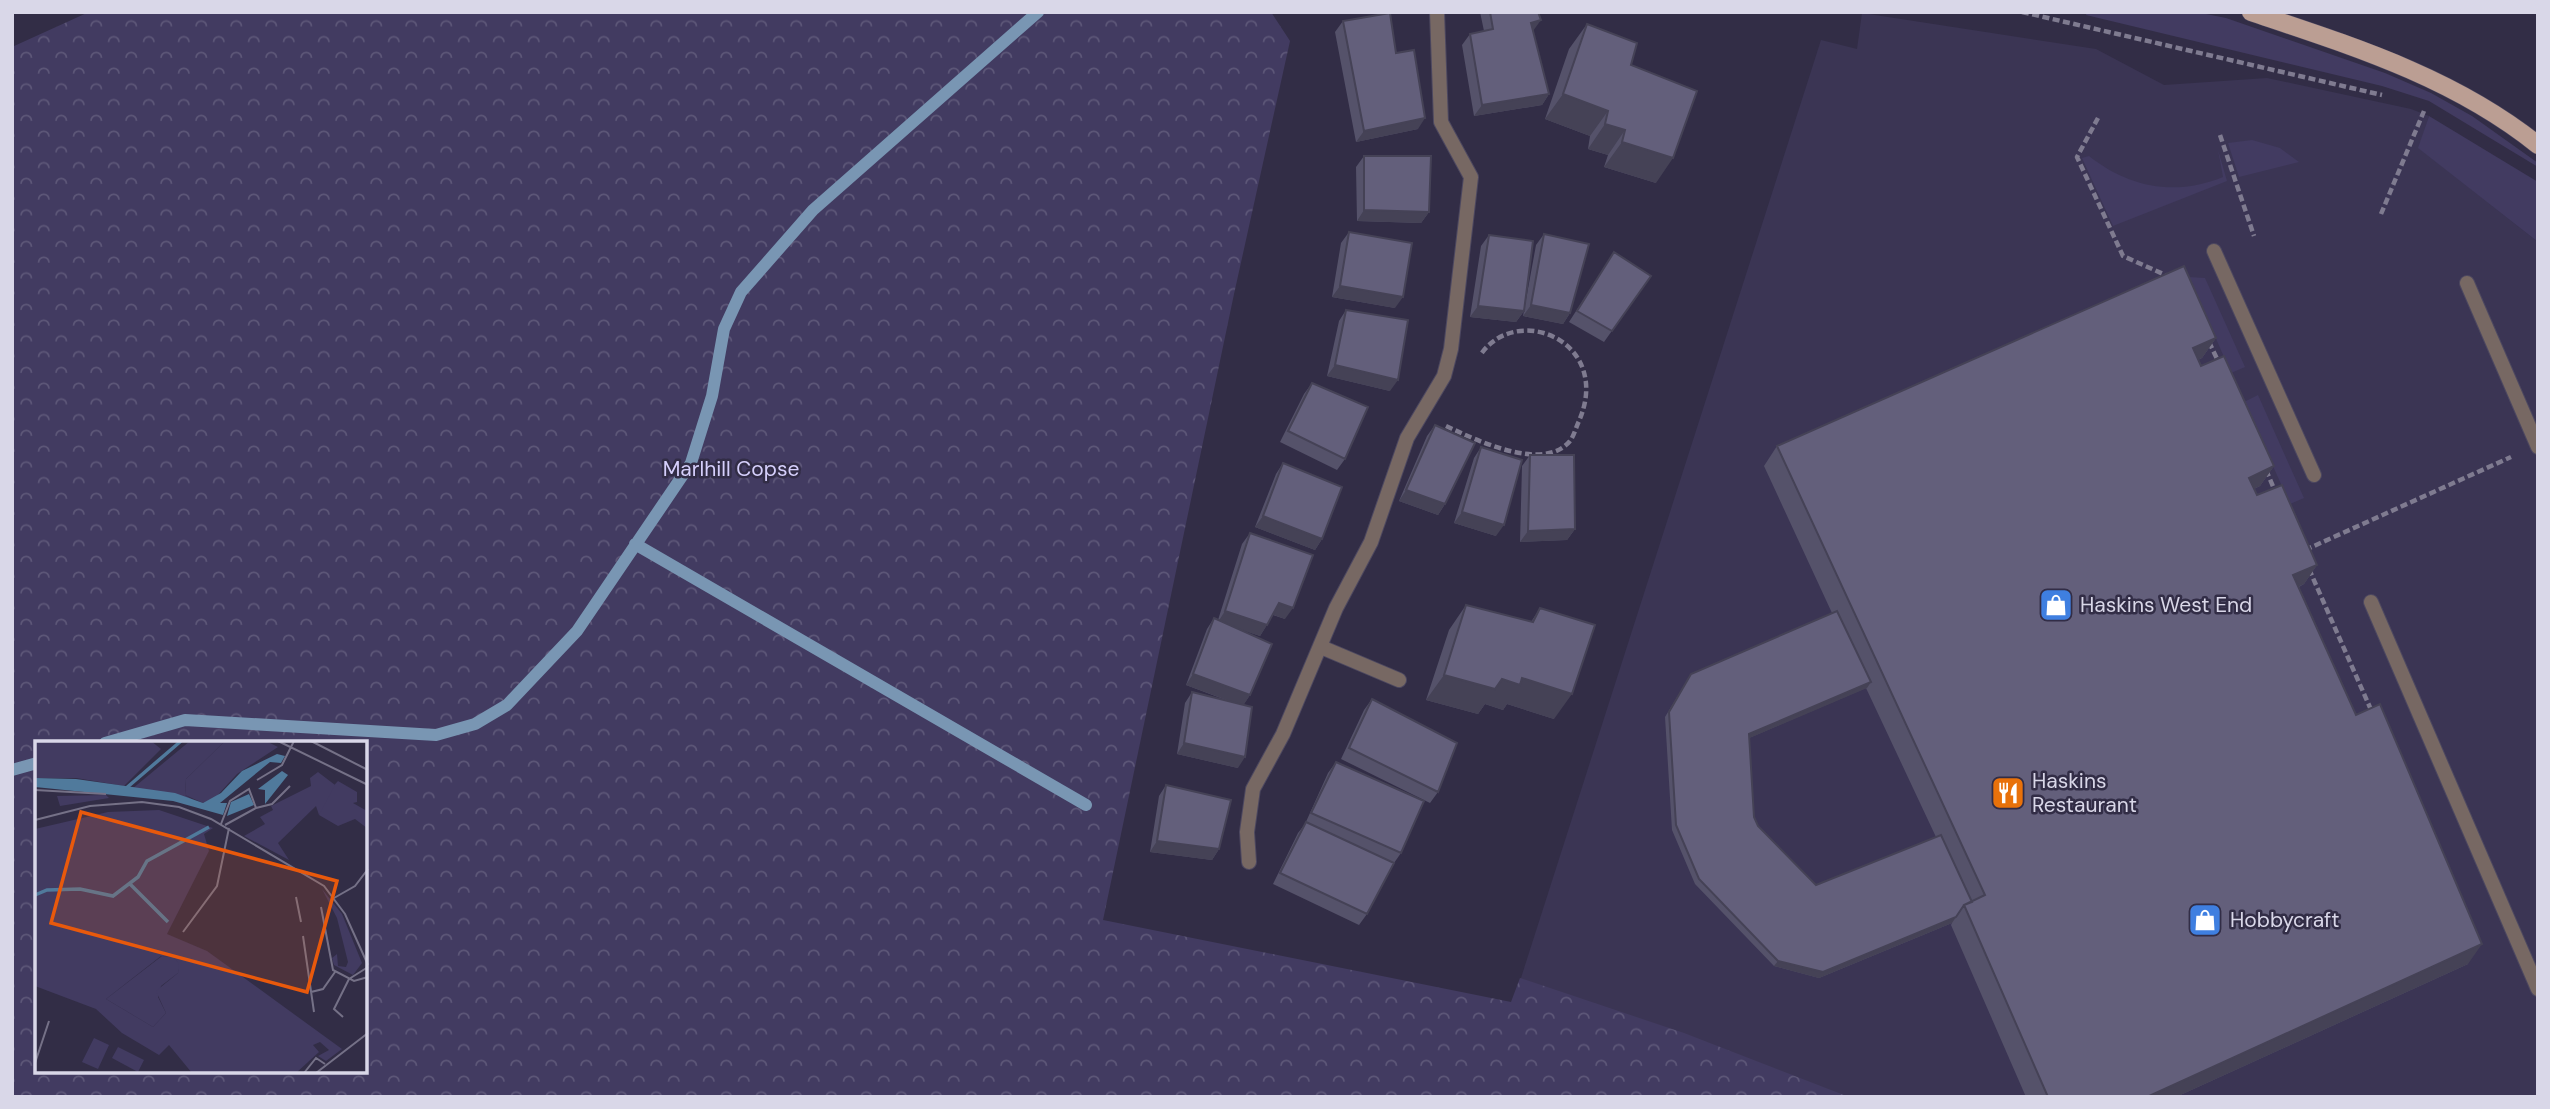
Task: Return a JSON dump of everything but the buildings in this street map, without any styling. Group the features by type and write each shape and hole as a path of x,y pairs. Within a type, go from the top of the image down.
{"main road":[{"path":"2251,12 2346,43 2440,81 2508,121 2538,145"}],"street":[{"path":"1249,862 1247,832 1253,789 1292,715 1336,608 1371,542 1407,438 1444,376 1451,349 1471,187 1467,166 1441,122 1437,12"},
{"path":"2214,251 2314,475"},
{"path":"2467,283 2537,446"},
{"path":"2371,602 2538,989"},
{"path":"1321,647 1399,680"}],"path":[{"path":"2022,12 2393,97"},
{"path":"2381,214 2426,106 2415,103"},
{"path":"2098,118 2077,157 2123,256 2175,279"},
{"path":"2220,135 2254,236"},
{"path":"1423,414 1446,426 1506,449 1537,456 1556,452 1571,440 1587,403 1583,363 1571,347 1553,336 1522,330 1490,340 1476,359"},
{"path":"2206,334 2223,373"},
{"path":"1446,426 1452,414"},
{"path":"2301,552 2537,446"},
{"path":"2262,462 2279,501"},
{"path":"2307,565 2373,715"}],"shaded area":[{"path":"1862,13 2096,49 2164,85 2267,78 2411,109 2429,116 2419,148 2538,242 2538,1097 1768,1097 1513,1003 1821,40 1857,49"}],"green space":[{"name":"Marlhill Copse","path":"89,12 1271,12 1290,41 1234,294 1103,920 1511,1002 1520,978 1684,1033 1849,1097 12,1097 12,47"},
{"path":"2087,12 2196,12 2226,18 2385,73 2431,93 2472,116 2538,163 2538,167 2429,101 2382,86 2086,15"},
{"path":"2429,116 2538,182 2538,242 2418,148"},
{"path":"2252,140 2280,148 2299,162 2239,177 2228,143"},
{"path":"2218,150 2227,181 2113,226 2082,158 2089,156 2104,167 2136,182 2153,186 2187,187 2223,177"},
{"path":"2189,277 2205,278 2245,367 2231,373"},
{"path":"2258,395 2304,498 2290,504 2244,402"}],"waterway":[{"path":"112,741 185,720 436,735 475,724 507,705 577,631 691,463 712,396 724,329 741,292 813,210 1038,12"},
{"path":"635,544 1086,805"},
{"path":"12,770 35,764"}],"place":[{"name":"Haskins West End","path":"2056,605"},
{"name":"Haskins Restaurant","path":"2008,793"},
{"name":"Hobbycraft","path":"2205,920"}]}
